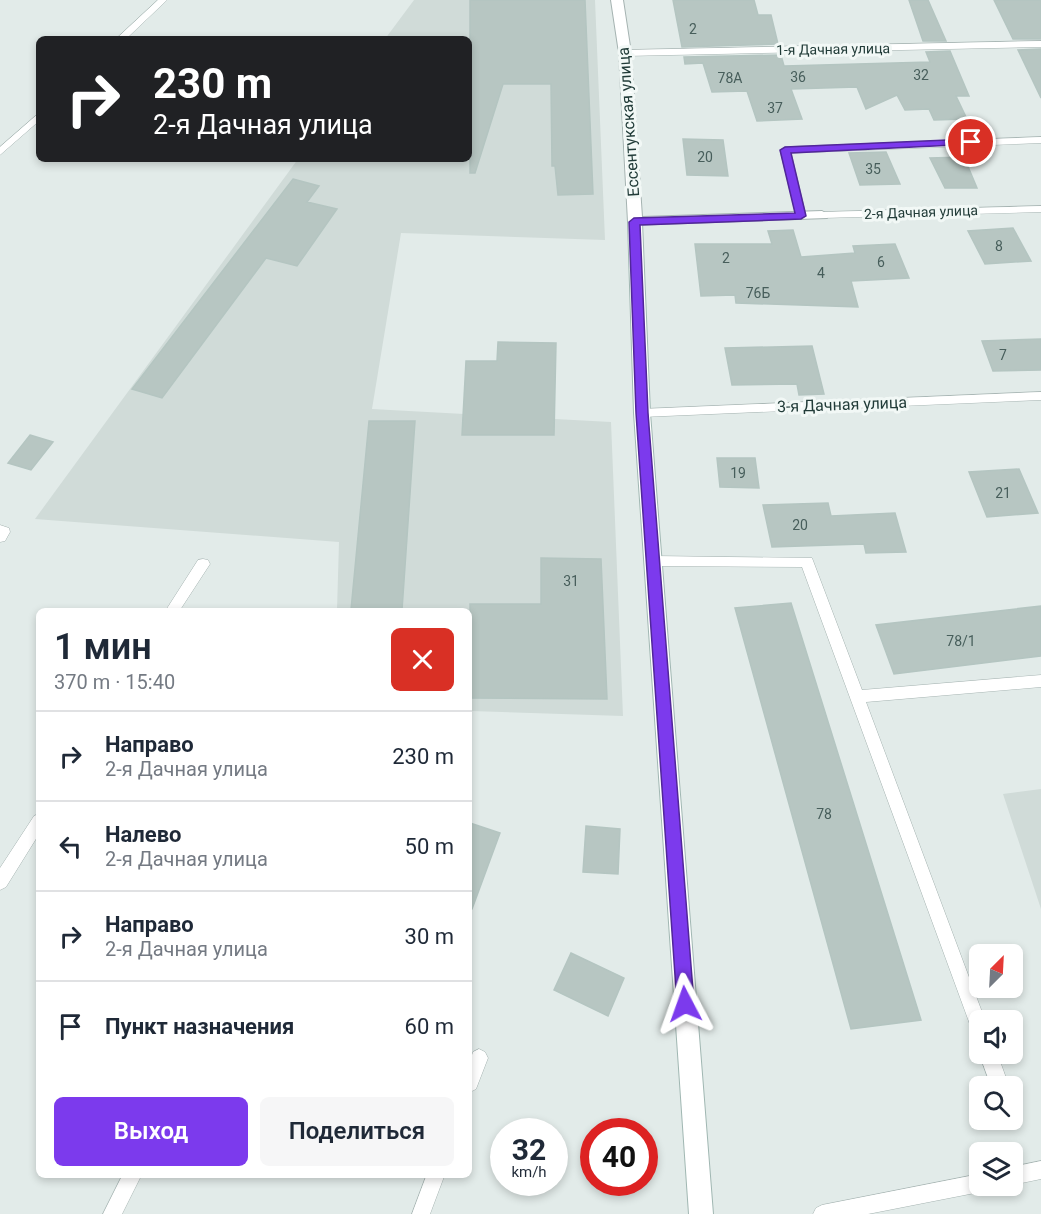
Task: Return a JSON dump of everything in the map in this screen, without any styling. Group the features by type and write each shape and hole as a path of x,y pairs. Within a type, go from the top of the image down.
{"street":[{"name":"Ессентукская улица","path":"617,0 625,53 642,413 701,1214"},
{"name":"2-я Дачная улица","path":"634,222 822,215"}],"lane":[{"path":"124,36 162,0"},
{"name":"1-я Дачная улица","path":"625,53 1041,44"},
{"path":"0,152 36,119"},
{"path":"801,216 785,150 1041,140"},
{"name":"2-я Дачная улица","path":"822,215 1041,209"},
{"name":"3-я Дачная улица","path":"642,413 1041,396"},
{"path":"0,530 4,532 0,537"},
{"path":"653,561 807,562 973,1010"},
{"path":"174,608 203,564"},
{"path":"857,698 1041,681"},
{"path":"0,882 36,826"},
{"path":"472,1077 479,1058"},
{"path":"1023,1174 1041,1170"},
{"path":"112,1214 131,1178"},
{"path":"421,1214 434,1178"},
{"path":"822,1214 969,1185"}],"shaded area":[{"path":"414,0 595,0 605,240 401,233 372,409 611,422 623,716 472,711 472,608 337,608 339,542 35,519 296,162 472,162 472,36 387,36"},
{"path":"1041,789 1041,909 1003,794"}],"building":[{"path":"470,0 585,0 593,194 558,195 555,166 552,166 551,84 503,84 475,173 470,173 470,162 472,162 472,36 470,36"},
{"path":"673,0 754,0 758,15 771,15 778,44 682,47"},
{"path":"909,0 928,0 946,41 923,41"},
{"path":"994,0 1041,0 1041,39 1013,39"},
{"path":"1041,49 1041,98 1018,50"},
{"path":"950,51 969,96 956,96 967,119 934,120 929,109 905,110 897,95 866,109 857,87 791,89 802,119 757,121 747,91 712,92 703,63 685,64 684,57 781,55 784,66 930,62 926,52"},
{"path":"683,139 723,140 728,176 687,175"},
{"path":"886,152 900,184 860,185 849,153"},
{"path":"964,157 977,188 945,188 930,158"},
{"path":"293,179 319,186 307,202 337,209 297,266 266,258 162,398 132,389"},
{"path":"1013,228 1031,261 985,264 968,231"},
{"path":"793,230 801,257 855,253 853,246 895,244 909,278 851,281 858,307 736,303 735,295 701,296 695,244 772,244 768,231"},
{"path":"1041,339 1041,370 993,371 982,341"},
{"path":"498,342 556,343 554,435 462,435 466,361 497,361"},
{"path":"812,346 824,394 799,395 797,384 732,385 725,348"},
{"path":"369,421 415,421 402,608 351,608"},
{"path":"30,435 53,442 31,470 8,463"},
{"path":"717,458 755,458 759,488 720,487"},
{"path":"1019,469 1038,513 987,517 969,472"},
{"path":"828,503 831,516 895,513 906,552 866,553 864,544 772,547 763,505"},
{"path":"541,558 601,559 607,699 472,698 472,608 470,604 541,604"},
{"path":"791,603 921,1020 851,1029 735,608"},
{"path":"1041,606 1041,656 894,674 876,625"},
{"path":"472,824 500,833 472,909"},
{"path":"586,826 620,829 618,874 583,872"},
{"path":"571,953 624,978 608,1016 554,990"}],"route":[{"path":"685,1004 642,413 634,222 801,216 785,150 971,142"}]}
